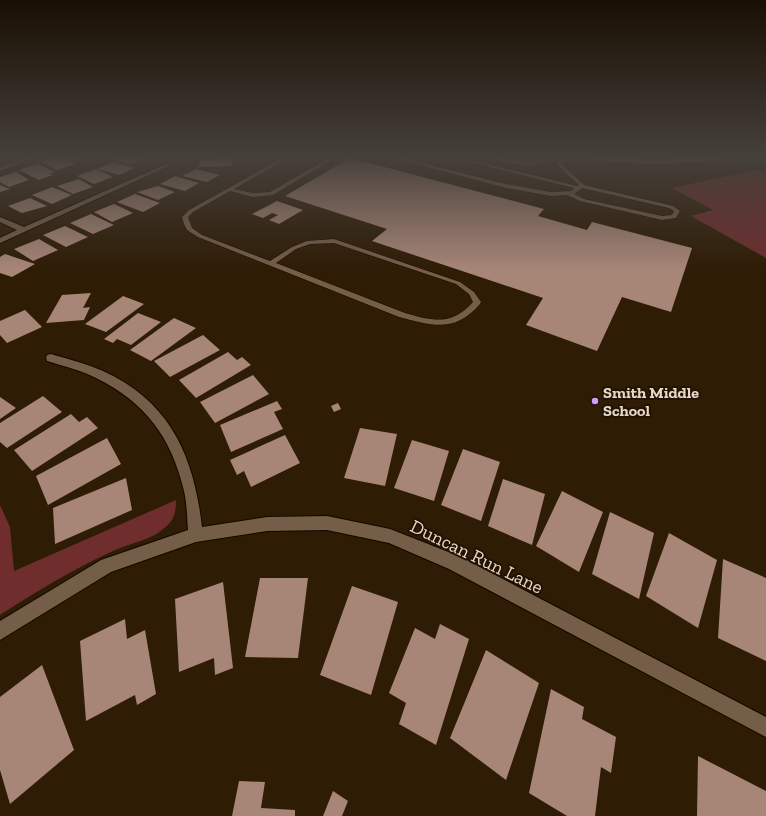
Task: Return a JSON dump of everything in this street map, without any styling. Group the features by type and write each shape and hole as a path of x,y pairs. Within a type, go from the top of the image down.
{"street":[{"path":"0,241 103,194"},
{"path":"0,219 23,230"},
{"path":"51,358 99,374 131,393 159,419 178,452 191,492 196,535"},
{"name":"Duncan Run Lane","path":"0,631 107,566 196,535 267,524 327,523 390,536 455,563 766,727"}],"lane":[{"path":"219,194 191,211 185,217 186,225 190,230 200,236 270,264 402,315 423,321 443,324 458,320 469,313 477,302 472,293 458,283 334,242 309,242 294,248 270,264"},
{"path":"249,194 270,194"},
{"path":"569,194 582,200 662,218 674,217 678,212 671,207 612,194"}],"shaded area":[{"path":"683,194 766,194 766,258 691,216 713,210"},
{"path":"176,500 176,509 172,520 159,533 115,550 85,564 0,615 0,505 10,527 14,571"}],"building":[{"path":"70,194 72,195 52,204 32,195"},
{"path":"135,194 160,203 143,212 117,202"},
{"path":"142,194 171,194 158,200"},
{"path":"288,194 487,194 544,209 538,216 587,230 592,222 692,248 671,312 622,297 597,351 526,325 543,298 372,241 387,229 285,196"},
{"path":"30,198 47,206 22,213 8,206"},
{"path":"277,201 303,210 279,224 269,220 278,215 272,213 263,218 252,214"},
{"path":"114,204 133,213 112,222 94,212"},
{"path":"91,214 114,225 93,234 70,223"},
{"path":"65,226 88,237 66,247 43,235"},
{"path":"39,239 58,250 33,261 14,249"},
{"path":"5,254 35,264 12,277 0,273 0,257"},
{"path":"91,293 83,308 90,307 84,320 46,323 62,295"},
{"path":"123,296 144,304 106,332 85,324"},
{"path":"25,310 42,327 7,343 0,335 0,321"},
{"path":"138,313 161,322 131,345 117,339 113,343 104,339"},
{"path":"174,318 196,328 151,361 130,350"},
{"path":"203,335 220,350 170,377 154,361"},
{"path":"228,352 237,360 242,357 251,365 196,398 179,380"},
{"path":"253,375 269,394 215,423 200,402"},
{"path":"43,396 62,412 7,448 0,442 0,423"},
{"path":"0,397 16,408 0,419"},
{"path":"277,401 282,409 274,412 283,429 231,452 220,425"},
{"path":"338,403 341,409 334,412 331,406"},
{"path":"71,414 79,422 87,417 98,428 32,471 14,450"},
{"path":"360,428 397,434 385,486 344,478"},
{"path":"285,435 300,463 251,487 244,471 237,475 230,460"},
{"path":"107,438 121,464 48,505 36,476"},
{"path":"412,440 449,451 434,501 394,488"},
{"path":"463,449 500,462 481,521 441,505"},
{"path":"126,478 132,510 55,544 53,508"},
{"path":"503,479 545,494 532,545 488,526"},
{"path":"562,491 603,512 579,572 536,546"},
{"path":"610,512 654,533 639,599 592,574"},
{"path":"669,533 717,560 698,628 646,596"},
{"path":"723,559 766,578 766,661 718,638"},
{"path":"260,578 308,578 298,658 245,657"},
{"path":"223,582 233,668 215,675 214,658 179,672 175,599"},
{"path":"352,586 398,602 371,695 320,675"},
{"path":"125,619 127,639 145,630 156,694 137,705 135,695 86,721 80,641"},
{"path":"440,624 469,639 436,745 399,724 406,703 389,693 415,628 435,639"},
{"path":"486,650 539,683 506,780 450,738"},
{"path":"42,665 74,750 10,804 0,770 0,697"},
{"path":"551,689 584,707 582,719 616,737 611,773 601,767 595,816 567,816 529,793"},
{"path":"698,756 766,791 766,816 697,816"},
{"path":"239,781 265,782 261,808 295,810 295,816 232,816"},
{"path":"333,791 348,801 342,816 323,816"}],"place":[{"name":"Smith Middle School","path":"595,401"}]}
